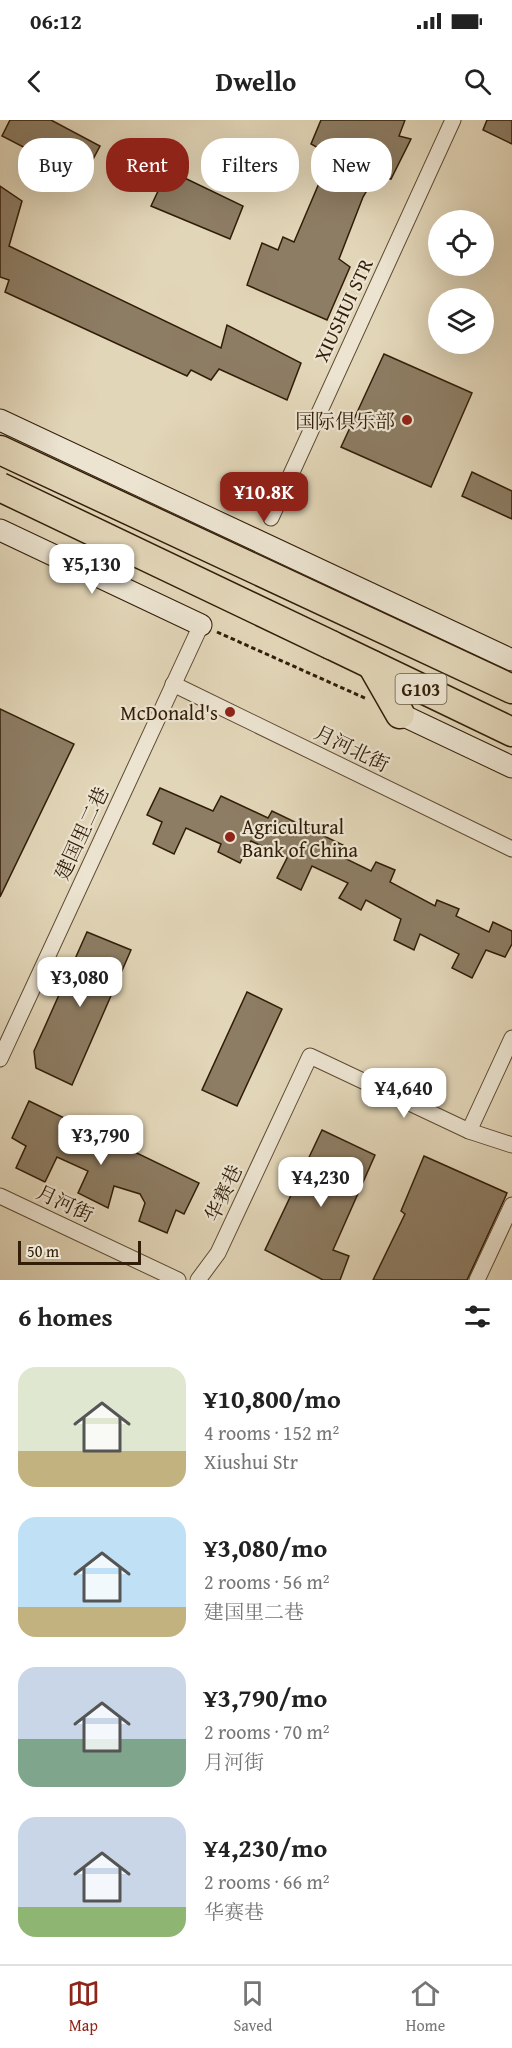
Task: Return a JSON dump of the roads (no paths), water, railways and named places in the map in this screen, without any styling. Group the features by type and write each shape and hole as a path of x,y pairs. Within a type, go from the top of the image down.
{"highway":[{"name":"G103","path":"0,450 342,612 512,689"},
{"name":"G103","path":"0,487 512,732"},
{"path":"372,664 400,714"}],"street":[{"name":"XIUSHUI STR","path":"271,518 453,120"},
{"path":"0,420 512,660"},
{"path":"0,530 201,625"},
{"name":"建国里二巷","path":"0,1059 201,625"},
{"name":"月河北街","path":"173,684 512,849"},
{"path":"400,714 512,767"},
{"path":"512,1038 469,1131 512,1145"},
{"name":"华赛巷","path":"198,1280 218,1253 310,1056 469,1131"},
{"name":"月河街","path":"0,1196 178,1280"},
{"path":"477,1280 512,1205"}],"place":[{"name":"国际俱乐部","path":"407,420"},
{"name":"McDonald's","path":"230,712"},
{"name":"Agricultural Bank of China","path":"230,837"}]}
